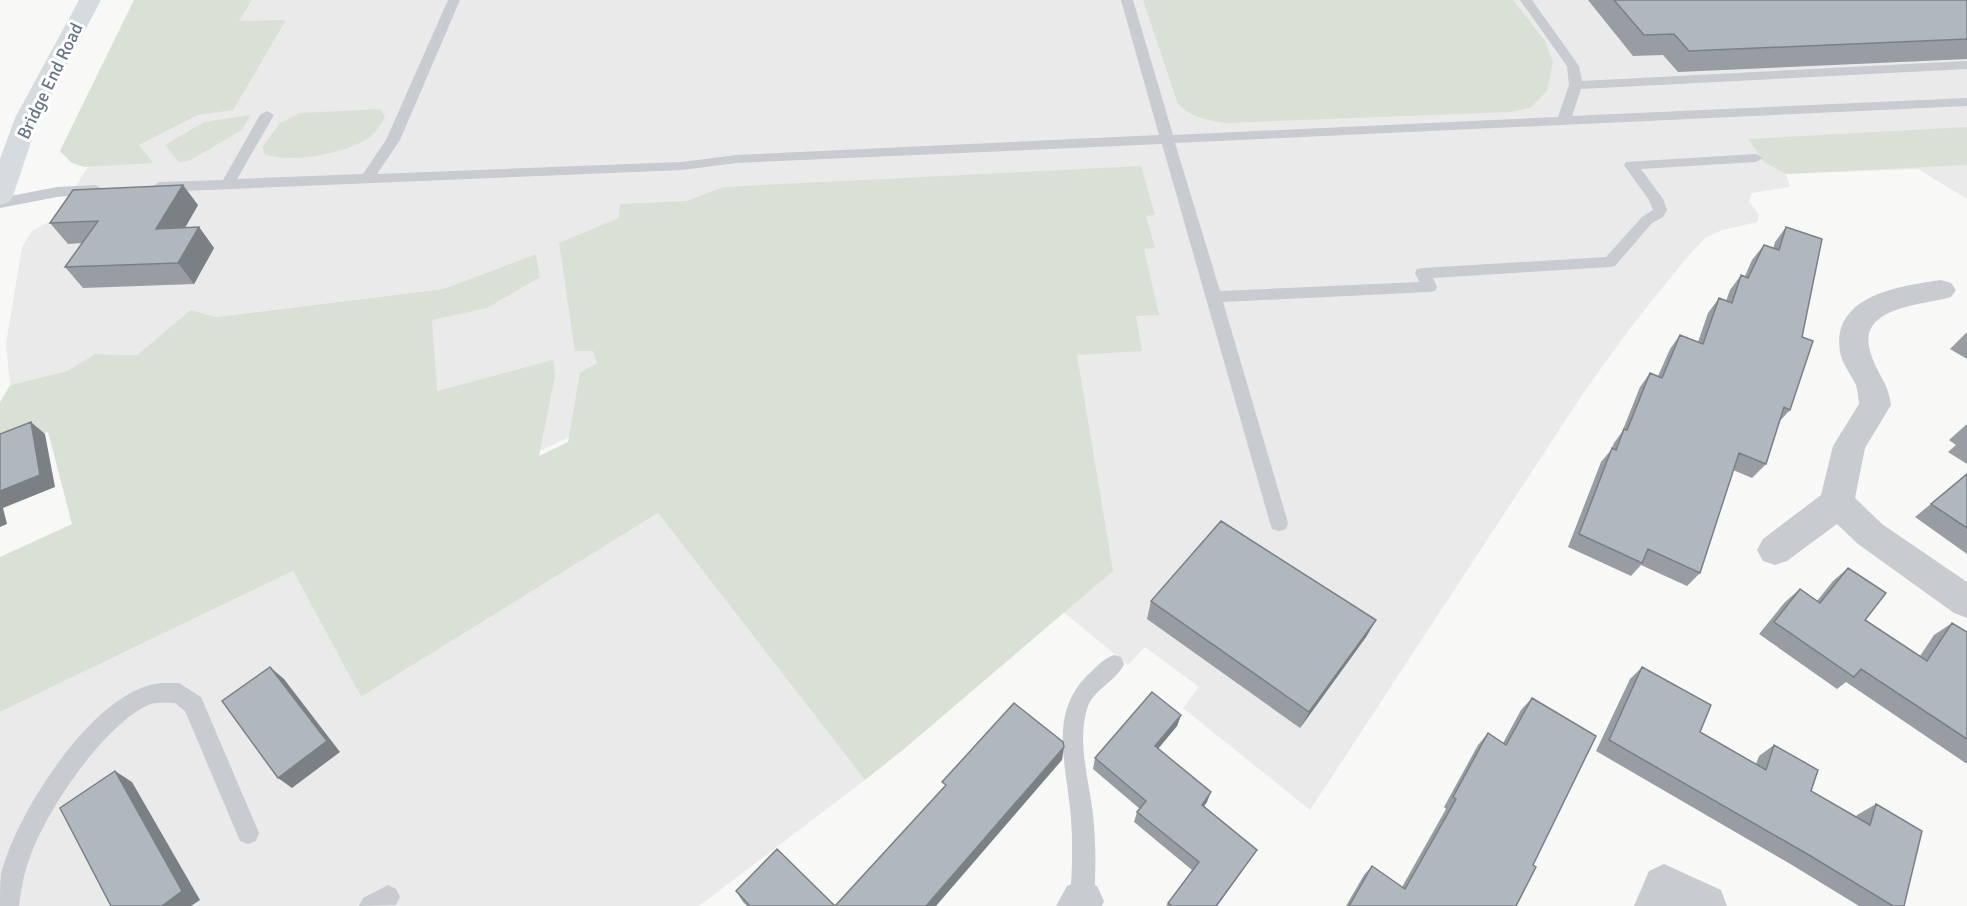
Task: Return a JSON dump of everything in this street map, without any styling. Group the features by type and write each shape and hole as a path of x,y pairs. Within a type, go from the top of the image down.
{"main road":[{"name":"Bridge End Road","path":"0,196 27,118 90,0"}],"street":[{"path":"1775,550 1821,517 1837,502 1849,446 1875,405 1873,388 1855,353 1854,337 1857,325 1878,304 1898,297 1941,290"},
{"path":"1837,502 1870,534 1967,602"},
{"path":"1656,906 1664,886 1706,906"}],"lane":[{"path":"366,180 393,140 454,0"},
{"path":"1127,0 1279,523"},
{"path":"1526,0 1573,66 1576,85 1564,120"},
{"path":"1576,85 1967,65"},
{"path":"150,188 682,166 736,159 1967,102"},
{"path":"228,183 267,115"},
{"path":"1213,297 1429,287 1423,273 1610,262 1647,220 1658,214 1660,210 1656,199 1631,165 1756,158"},
{"path":"0,203 57,192 115,189"},
{"path":"1080,903 1084,866 1082,818 1073,747 1075,718 1082,697 1114,664"},
{"path":"7,906 19,853 42,806 71,764 98,732 128,705 145,696 178,693 193,704 248,833"}],"shaded area":[{"path":"134,0 1967,0 1967,199 1918,169 1786,174 1790,187 1752,193 1749,201 1759,215 1757,222 1722,230 1705,238 1631,327 1584,392 1310,810 1183,708 1199,687 1145,647 1128,665 746,351 293,571 421,321 540,276 536,254 443,289 214,317 191,311 137,355 95,354 67,371 10,385 6,344 22,247 32,231 53,220 88,167 72,163 60,151"},
{"path":"134,0 252,0 239,21 286,20 233,110 198,115 139,145 153,163 84,167 72,163 60,151"},
{"path":"1143,0 1513,0 1545,41 1553,62 1547,91 1530,108 1511,112 1220,122 1195,116 1178,104"},
{"path":"380,109 385,117 370,137 357,144 331,153 302,158 275,157 264,154 263,146 280,123 300,113"},
{"path":"251,115 242,130 189,161 179,162 165,145 204,122"},
{"path":"1967,127 1967,165 1786,174 1764,162 1748,139"},
{"path":"1141,166 1155,215 1146,216 1155,248 1144,249 1159,315 1136,316 1142,351 1077,355 1113,571 865,780 658,513 361,697 293,571 0,712 0,557 72,524 48,432 0,449 0,402 10,385 67,371 95,354 137,355 191,310 215,317 443,289 536,254 540,277 487,308 432,320 437,391 553,360 555,376 539,456 568,442 580,373 597,363 593,351 575,351 559,243 619,218 620,204 686,201 724,187"},
{"path":"658,513 865,780 699,906 0,906 0,712 293,571 361,697"}],"building":[{"path":"1614,0 1967,0 1967,39 1689,51 1674,34 1644,35"},
{"path":"183,185 156,229 199,227 178,263 65,267 98,221 50,223 73,190"},
{"path":"1786,227 1822,239 1802,337 1813,341 1790,410 1784,407 1766,464 1739,453 1700,573 1648,549 1642,563 1579,534 1612,448 1616,450 1624,429 1627,430 1650,373 1662,378 1680,335 1703,344 1719,298 1732,303 1741,275 1748,278 1764,245 1779,250"},
{"path":"31,422 40,475 0,491 0,434"},
{"path":"1967,474 1967,528 1931,504"},
{"path":"1221,521 1376,620 1309,712 1151,601"},
{"path":"1848,568 1886,593 1865,620 1927,661 1952,623 1967,632 1967,739 1861,669 1854,677 1774,622 1800,589 1820,603"},
{"path":"270,667 327,741 278,778 222,701"},
{"path":"1642,667 1711,705 1700,732 1766,770 1774,745 1818,770 1811,791 1870,825 1876,804 1922,831 1904,906 1893,906 1609,740"},
{"path":"1152,692 1181,715 1155,746 1211,792 1202,805 1257,850 1216,906 1172,906 1168,903 1199,862 1137,812 1146,801 1095,758"},
{"path":"1532,698 1596,736 1533,865 1536,867 1516,906 1349,906 1372,866 1405,889 1456,799 1453,797 1488,733 1506,745"},
{"path":"1014,703 1063,742 1064,747 926,906 835,906 946,785 942,782"},
{"path":"115,771 182,891 162,906 111,906 60,808"},
{"path":"777,849 835,906 750,906 736,891"}]}
